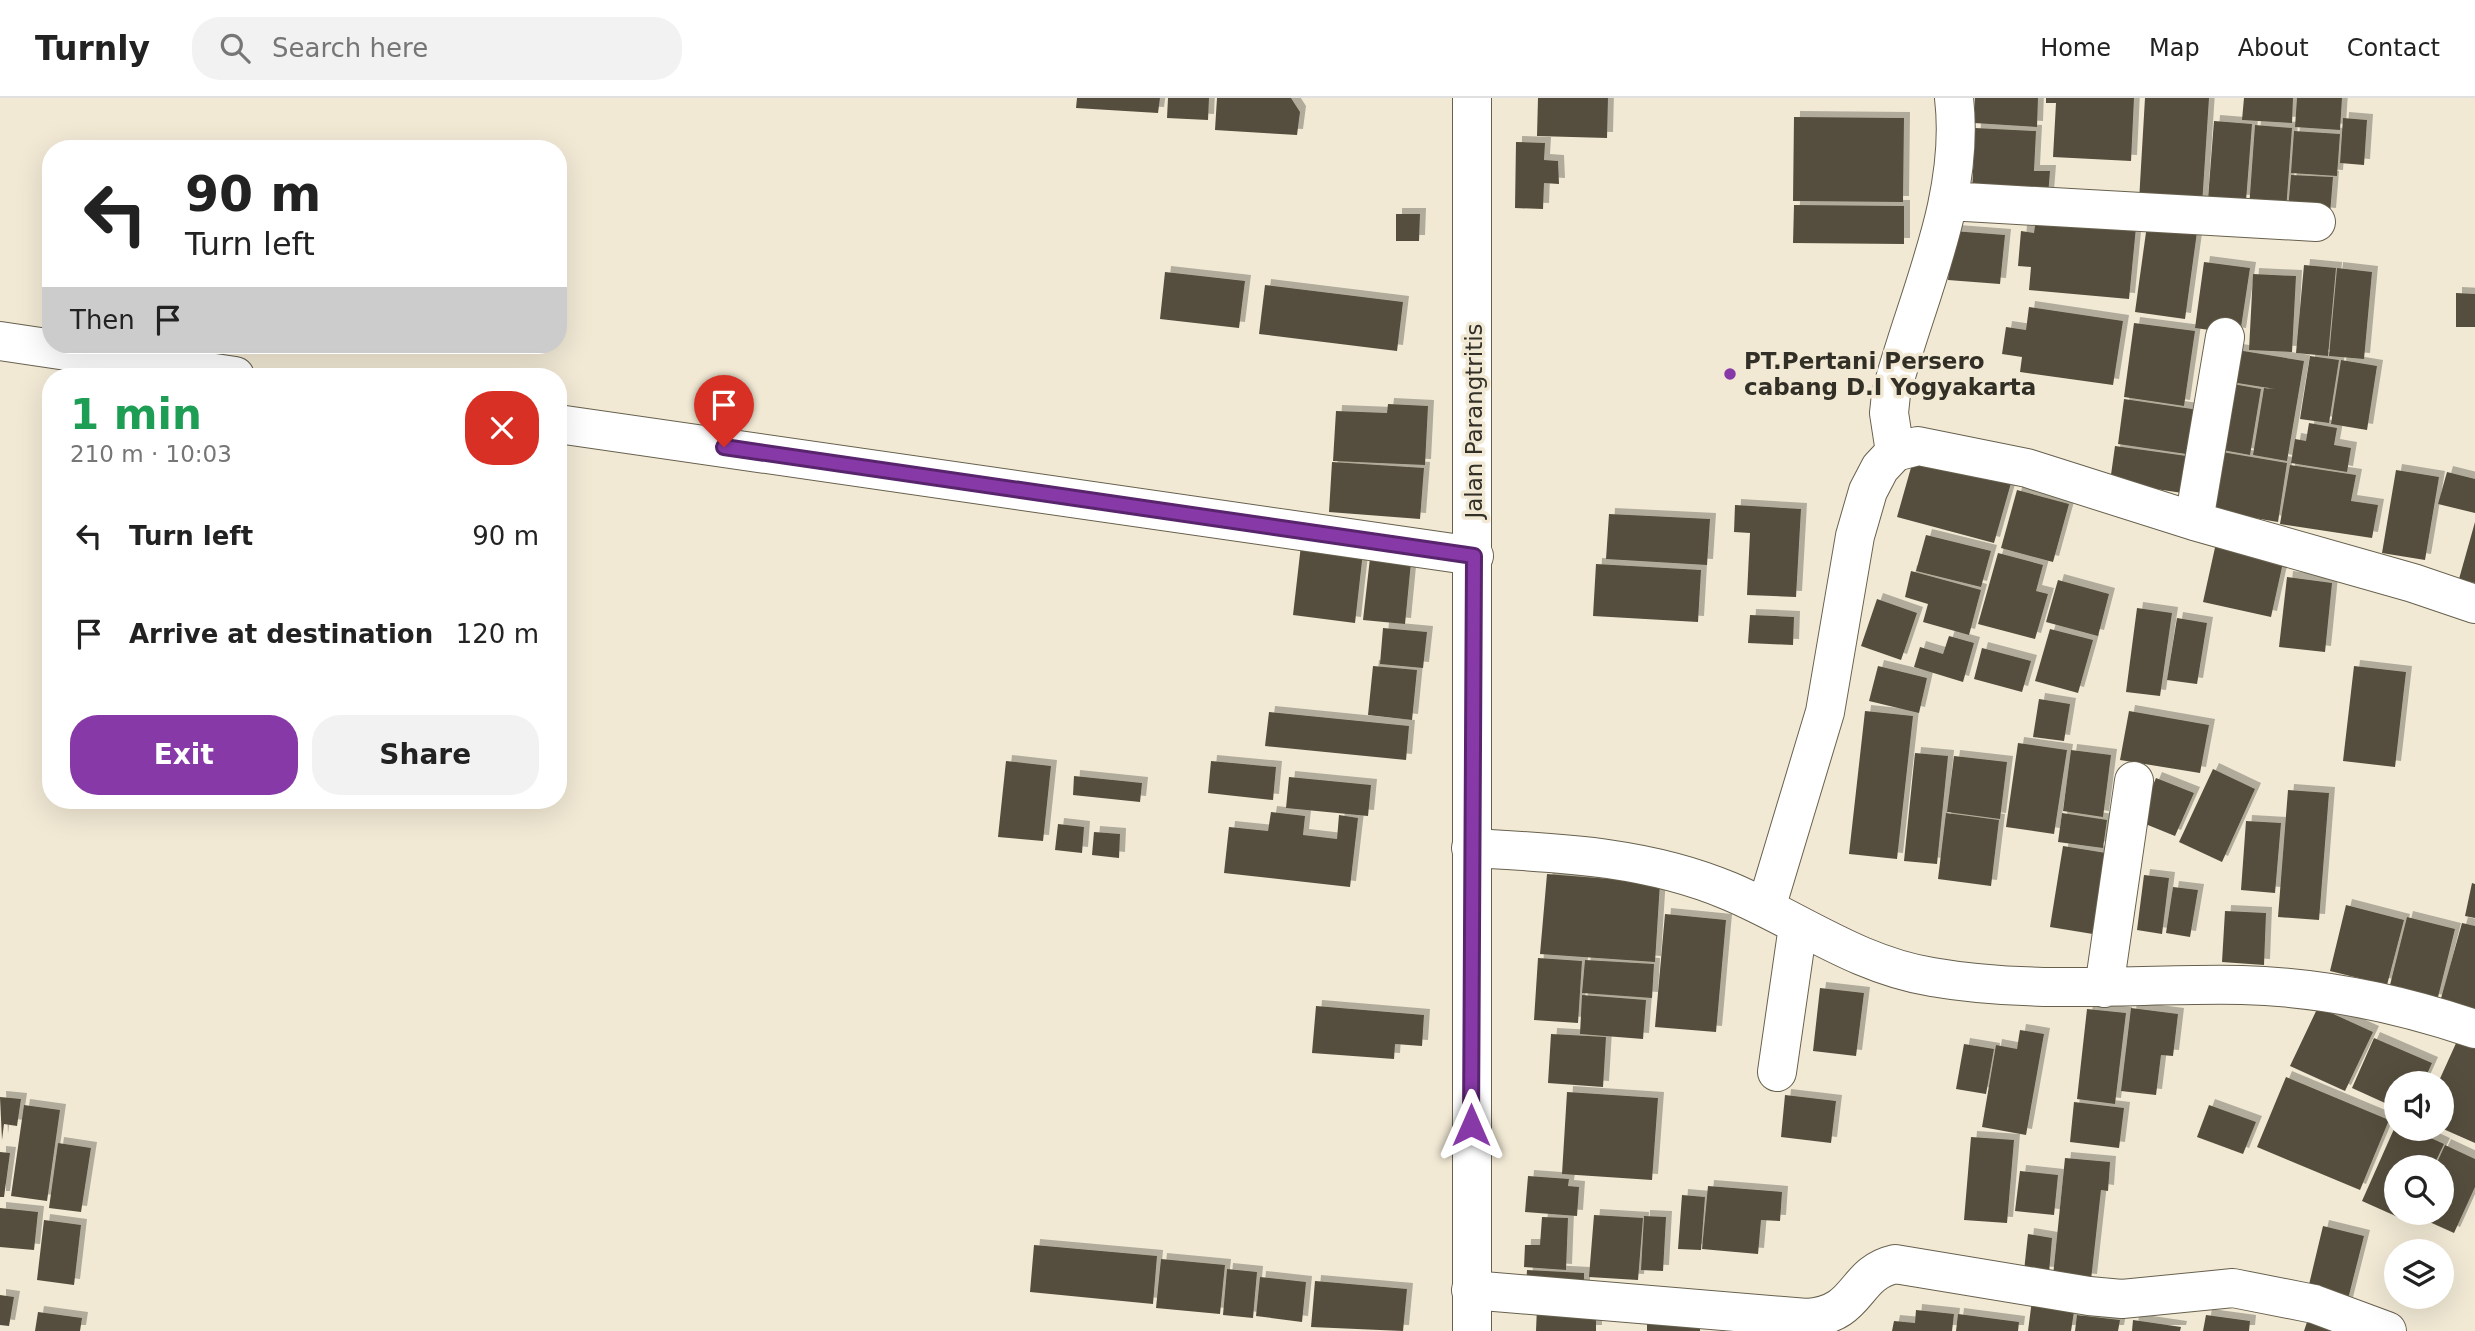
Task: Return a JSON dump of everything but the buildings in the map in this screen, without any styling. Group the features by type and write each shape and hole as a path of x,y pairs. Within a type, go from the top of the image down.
{"street":[{"name":"Jalan Parangtritis","path":"1472,98 1472,1331"},
{"path":"1895,452 1889,413 1891,394 1948,201 1956,159 1954,98"},
{"path":"1948,201 2315,222"},
{"path":"2194,521 2225,337"},
{"path":"0,341 42,347"},
{"path":"87,354 181,368"},
{"path":"567,425 1474,556"},
{"path":"1777,1072 1782,917 1825,712 1854,536 1868,491 1880,468 1895,452 1918,446 2027,468 2194,521 2314,553 2475,604"},
{"path":"2104,988 2134,781"},
{"path":"1471,848 1602,856 1656,866 1728,891 1856,956 1928,977 1979,985 2104,988 2245,985 2294,989 2344,995 2475,1029"},
{"path":"1471,1290 1807,1318 1827,1317 1840,1310 1875,1271 1895,1264 2111,1298 2233,1288 2276,1294 2314,1304 2387,1331"}],"place":[{"name":"PT.Pertani Persero cabang D.I Yogyakarta","path":"1730,374"}],"route":[{"path":"724,447 1028,489 1474,556 1471,1125"}]}
